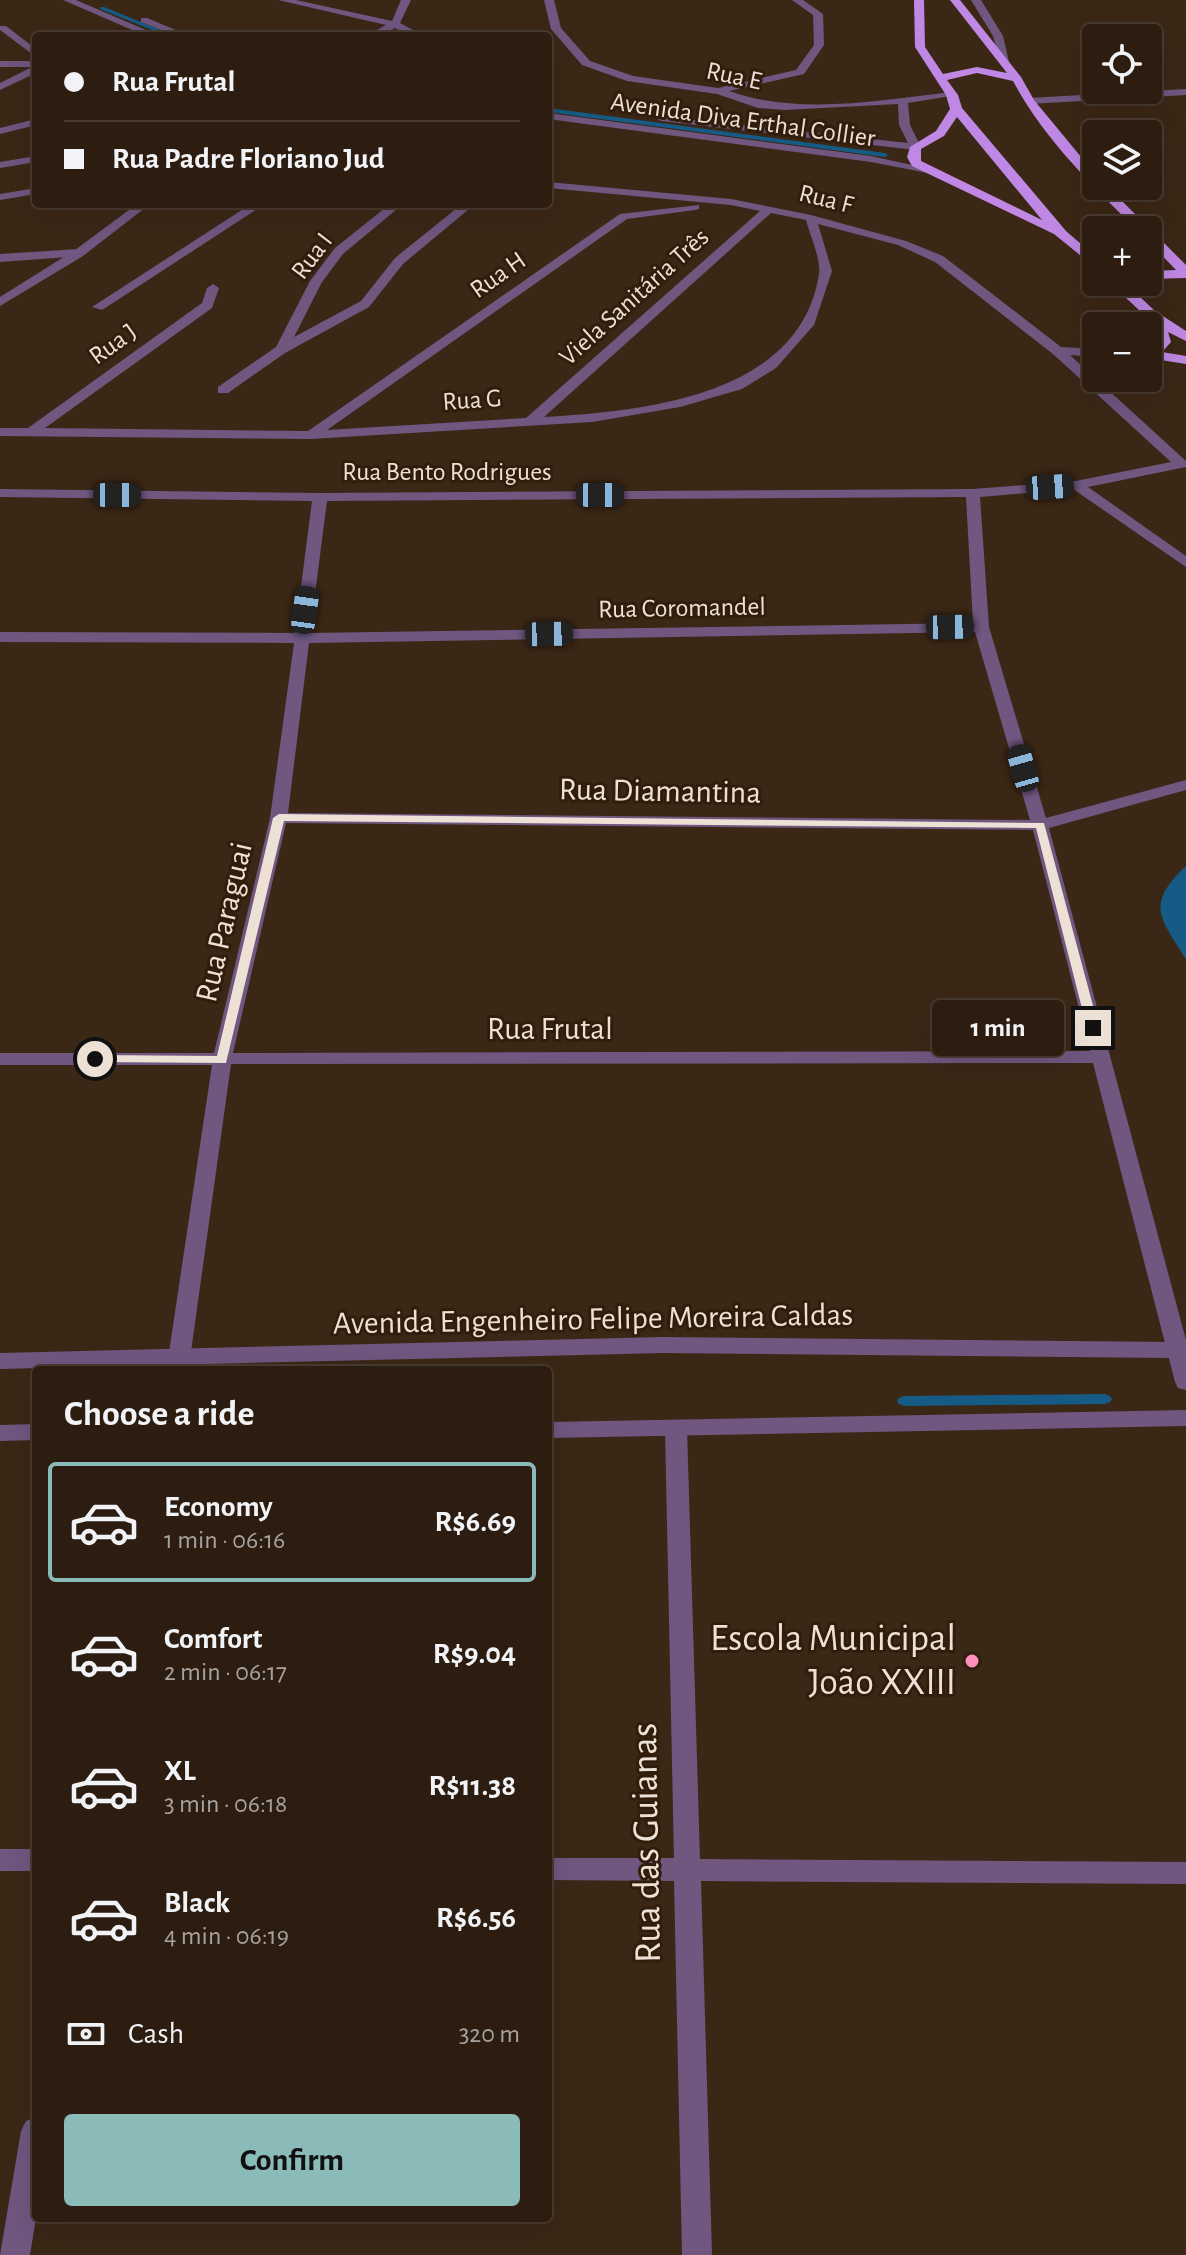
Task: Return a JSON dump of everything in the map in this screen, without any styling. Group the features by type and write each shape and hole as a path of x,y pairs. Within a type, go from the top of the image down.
{"highway":[{"path":"919,0 920,47 952,95 956,109 983,145 1061,234 1082,252"},
{"path":"955,0 1082,167"},
{"path":"939,78 977,70 1017,79"},
{"path":"956,109 940,133 916,147 913,157 916,163 1061,234"},
{"path":"1114,200 1130,216"},
{"path":"1162,248 1186,273"},
{"path":"1162,274 1186,273"},
{"path":"1131,296 1148,312"},
{"path":"1162,322 1186,337"},
{"path":"1162,357 1186,360"}],"street":[{"path":"68,0 145,32"},
{"path":"99,0 175,32"},
{"path":"283,0 397,25 411,32"},
{"path":"380,32 397,25 403,17 406,0"},
{"name":"Rua E","path":"549,0 556,29 586,63 631,79 718,91 758,105 785,107 903,101 952,95"},
{"path":"718,91 800,72 819,45 818,14 797,0"},
{"path":"976,0 998,36 1006,64"},
{"path":"3,28 32,51"},
{"path":"0,64 32,66"},
{"path":"0,87 32,68"},
{"path":"1029,101 1186,92"},
{"path":"903,101 901,116 905,131 916,147"},
{"name":"Avenida Diva Erthal Collier","path":"552,105 916,147"},
{"name":"Avenida Diva Erthal Collier","path":"552,117 871,159 933,171"},
{"path":"0,131 32,123"},
{"path":"0,165 32,160"},
{"name":"Rua F","path":"552,185 731,202 811,218 902,243 939,259 1058,351 1181,464"},
{"path":"0,197 32,192"},
{"name":"Rua H","path":"311,435 624,216 731,202"},
{"path":"0,302 79,253 139,208"},
{"path":"98,307 253,208"},
{"name":"Rua I","path":"280,350 293,331 316,281 339,251 392,208"},
{"path":"223,390 280,350 365,304 399,261 464,208"},
{"name":"Viela Sanitária Três","path":"531,421 768,210"},
{"name":"Rua G","path":"0,432 311,435 592,418 675,404 737,386 771,365 810,322 826,271 811,218"},
{"path":"0,258 79,253"},
{"name":"Rua J","path":"33,431 208,305 213,288"},
{"path":"1058,351 1082,352"},
{"name":"Rua Bento Rodrigues","path":"0,493 320,497 973,493 1076,485 1181,464"},
{"path":"1076,485 1186,563"},
{"path":"973,493 981,627 1040,825 1181,1353 1186,1382"},
{"name":"Rua Paraguai","path":"179,1359 222,1060 279,818 320,497"},
{"name":"Rua Coromandel","path":"0,637 302,638 981,627"},
{"name":"Rua Diamantina","path":"279,818 1040,825 1186,785"},
{"name":"Rua Frutal","path":"0,1059 1101,1057"},
{"name":"Avenida Engenheiro Felipe Moreira Caldas","path":"0,1361 662,1345 1181,1353"},
{"path":"552,1430 1186,1418"},
{"name":"Rua das Guianas","path":"676,1429 697,2255"},
{"path":"0,1433 32,1432"},
{"path":"0,1860 32,1860"},
{"path":"552,1869 1186,1873"},
{"path":"15,2255 32,2155"}],"water":[{"path":"1186,866 1186,959 1164,921 1161,901 1173,879"}],"waterway":[{"path":"102,8 162,32"},
{"path":"552,111 885,155"},
{"path":"904,1401 1105,1399"}],"place":[{"name":"Escola Municipal João XXIII","path":"972,1661"}],"route":[{"path":"95,1059 222,1060 279,818 1040,825 1093,1028"}]}
